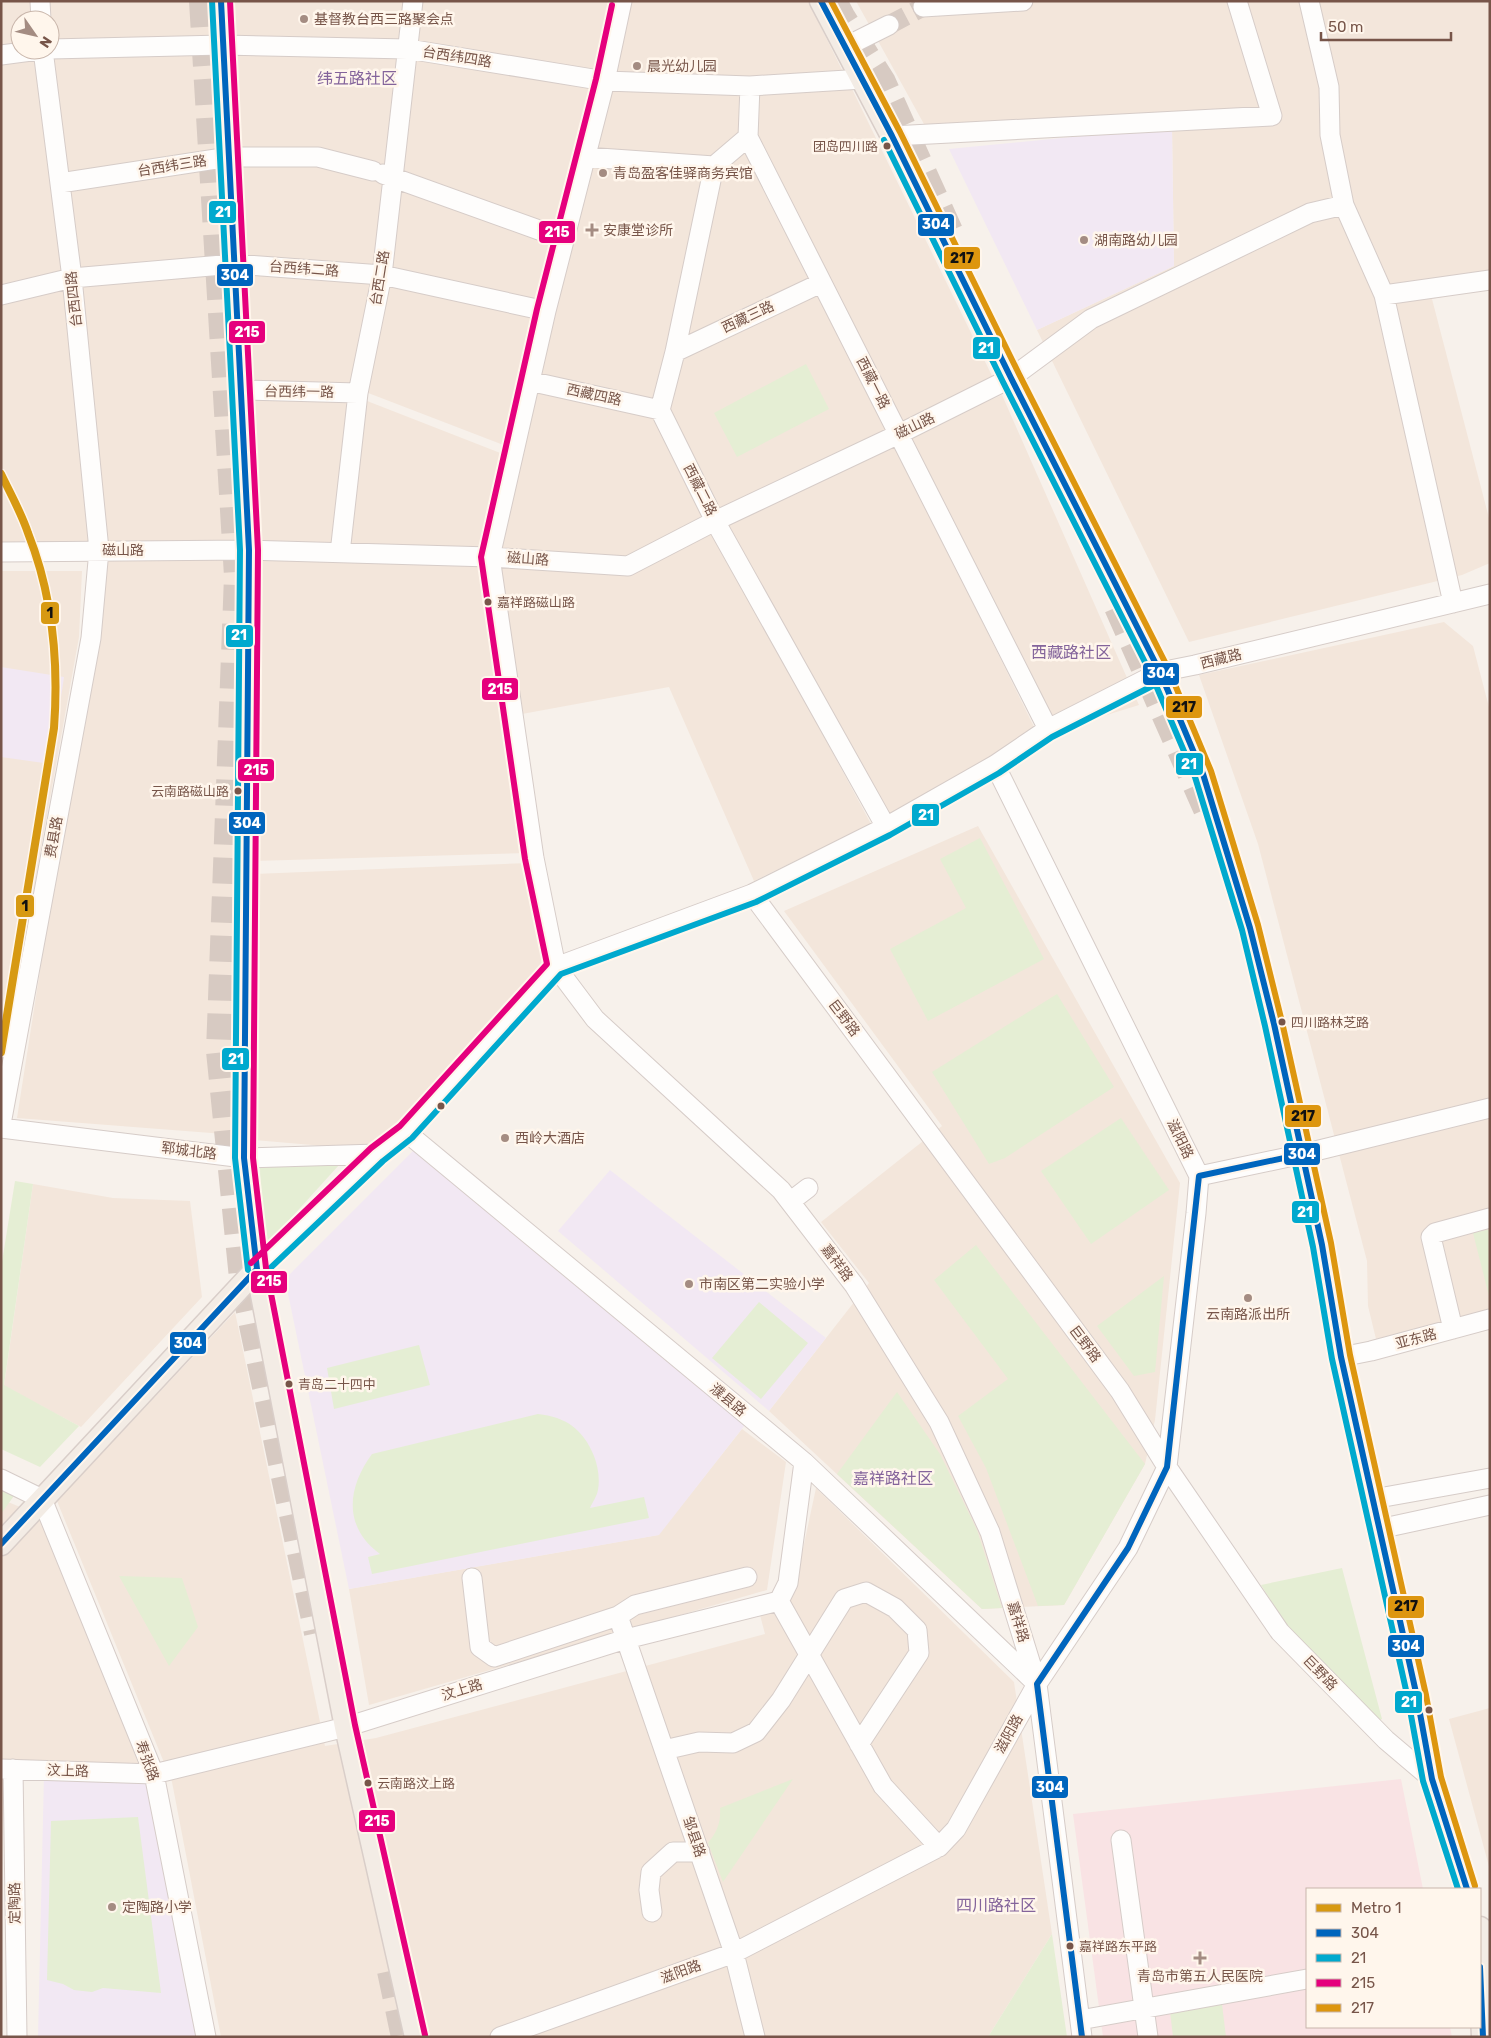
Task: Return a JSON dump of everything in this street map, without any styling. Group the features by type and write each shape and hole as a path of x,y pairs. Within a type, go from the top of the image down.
{"main road":[{"path":"821,1 892,136 1011,378 1160,672 1203,774 1250,928 1274,1024 1322,1245 1341,1357 1417,1697 1432,1779 1467,1888"},
{"path":"257,1269 346,1727 416,2037"},
{"name":"西藏路","path":"1,1544 257,1269"},
{"path":"1481,1931 1490,1958"},
{"path":"1481,1990 1483,2037"}],"street":[{"path":"221,1 249,550 244,1158 257,1269"},
{"name":"台西二路","path":"340,553 358,393 382,275 383,174 408,49 413,1"},
{"path":"490,557 529,382 605,81 622,1"},
{"path":"923,8 1023,1"},
{"path":"892,136 1272,116 1237,1"},
{"path":"1309,1 1329,87 1330,135 1344,204 1384,295 1453,602"},
{"path":"846,47 888,25"},
{"name":"台西纬四路","path":"60,49 223,44 408,49 605,81 750,86 863,79"},
{"name":"台西四路","path":"44,60 72,278 99,550"},
{"name":"西藏一路","path":"750,86 748,136 1048,729"},
{"path":"660,410 675,352 714,166 748,136"},
{"name":"台西纬三路","path":"60,183 229,157 318,157 383,174 564,239"},
{"path":"586,157 714,166"},
{"name":"磁山路","path":"1,552 249,550 490,557 628,566 715,521 899,434 1011,378 1091,320 1310,213 1344,204"},
{"name":"台西纬二路","path":"1,295 72,278 234,264 382,275 546,311"},
{"path":"1384,295 1490,280"},
{"name":"西藏三路","path":"675,352 821,283"},
{"name":"西藏四路","path":"529,382 660,410"},
{"name":"台西纬一路","path":"241,390 358,393"},
{"name":"西藏二路","path":"660,410 715,521 886,827"},
{"name":"费县路","path":"1,1126 91,638 99,550"},
{"name":"嘉祥路","path":"490,557 534,858 556,967 595,1019 781,1190 854,1284 939,1422 990,1532 1037,1684 1081,2028"},
{"name":"西藏路","path":"257,1269 377,1154 406,1132 556,967 752,894 886,827 995,765 1048,729 1160,672 1196,666 1490,594"},
{"name":"滋阳路","path":"500,2037 734,1953 939,1847 956,1829 1037,1684 1128,1548 1167,1467 1199,1176 995,765"},
{"name":"巨野路","path":"752,894 1120,1391 1167,1467 1280,1632 1386,1740 1432,1779"},
{"path":"1199,1176 1302,1154 1490,1108"},
{"name":"郓城北路","path":"1,1126 244,1158 377,1154"},
{"name":"濮县路","path":"406,1132 804,1462 1037,1684"},
{"path":"791,1202 808,1188"},
{"path":"1453,1329 1431,1237 1435,1233 1490,1218"},
{"name":"亚东路","path":"1341,1357 1371,1351 1490,1319"},
{"path":"804,1462 788,1583 779,1602 883,1786 939,1847"},
{"path":"1373,1499 1490,1478"},
{"path":"1,1479 42,1499"},
{"name":"寿张路","path":"42,1499 154,1774 206,2037"},
{"path":"1379,1529 1490,1504"},
{"path":"472,1578 480,1647 494,1657 618,1616 635,1605 747,1577"},
{"path":"664,1750 699,1742 733,1743 756,1732 781,1700 844,1599 866,1592 895,1608 917,1630 919,1653 859,1744"},
{"name":"汶上路","path":"7,1769 154,1774 346,1727 626,1639 779,1602"},
{"name":"邹县路","path":"618,1616 734,1953 755,2037"},
{"name":"定陶路","path":"7,1769 17,2037"},
{"path":"1121,1840 1148,2037"},
{"path":"652,1912 649,1890 651,1872 673,1852 700,1852"},
{"path":"1081,2028 1145,2009 1306,1979"}],"shaded area":[{"path":"1,1 34,1 34,10 10,10 10,48 1,49"},
{"path":"46,1 217,1 220,41 60,44 60,10 48,10"},
{"path":"227,1 409,1 403,49 228,40"},
{"path":"421,1 616,1 601,75 415,45"},
{"path":"627,1 808,1 845,76 612,78"},
{"path":"856,1 1490,1 1490,288 1432,299 1490,522 1490,563 1462,575 1189,642 1037,330 1174,266 1172,127 930,135"},
{"path":"220,50 229,260 77,274 50,60 60,60 60,56"},
{"path":"230,50 401,55 377,270 240,257"},
{"path":"412,57 599,85 561,233 400,173"},
{"path":"40,60 67,275 1,291 1,62"},
{"path":"850,85 996,384 902,425 756,135 755,90"},
{"path":"610,86 746,91 744,134 710,162 591,153"},
{"name":"湖南路幼儿园","path":"1172,127 1174,266 1037,330 949,149"},
{"path":"747,143 1039,737 889,820 722,518 628,566 495,557 529,381 665,410 718,168"},
{"path":"589,161 710,169 657,404 535,378"},
{"path":"397,182 560,242 544,307 386,271"},
{"path":"238,269 376,281 335,548 253,543"},
{"path":"231,270 244,544 105,544 79,283"},
{"path":"386,281 541,314 511,448 363,391"},
{"path":"69,283 95,545 1,546 1,300"},
{"path":"1002,395 1139,705 1052,732 905,436"},
{"path":"362,399 508,456 488,553 344,549"},
{"path":"713,530 871,824 754,881 669,687 522,714 497,565 633,573"},
{"path":"108,555 243,556 237,1135 17,1118"},
{"path":"256,558 485,566 527,853 251,861"},
{"path":"1,571 82,571 79,637 1,1071"},
{"path":"1444,622 1473,646 1490,711 1490,1310 1376,1339 1368,1306 1367,1261 1258,844 1199,675"},
{"path":"1,667 64,677 51,764 1,757"},
{"path":"978,826 1180,1183 1155,1420 1145,1464 1064,1605 982,1609 769,1411 869,1283 821,1222 942,1126 784,911"},
{"path":"528,863 548,963 399,1125 359,1149 253,1140 253,874"},
{"name":"青岛二十四中","path":"418,1146 748,1421 659,1535 349,1589 285,1279"},
{"name":"市南区第二实验小学","path":"610,1170 826,1338 769,1411 558,1231"},
{"path":"33,1184 113,1198 190,1201 202,1297 81,1427 4,1386"},
{"path":"235,1312 325,1746 376,1738 765,1634 760,1615 781,1611 794,1591 816,1488 1014,1682 1052,1934 988,2037 221,2037 172,1782 57,1501"},
{"path":"742,1429 786,1462 767,1590 369,1705 349,1589 658,1535"},
{"path":"1,1499 39,1515 142,1768 1,1762"},
{"path":"1490,1708 1490,1870 1449,1719"},
{"name":"定陶路小学","path":"44,1775 161,1778 206,2037 38,2037"},
{"path":"1,1776 3,1776 1,2037"},
{"name":"青岛市第五人民医院","path":"1401,1779 1423,1888 1306,1888 1306,2028 1450,2028 1452,2037 1103,2037 1073,1814"}],"green space":[{"path":"806,364 829,409 737,457 714,413"},
{"path":"980,838 1044,959 928,1021 890,949 966,908 940,859"},
{"path":"1057,994 1114,1087 1005,1158 989,1164 932,1072"},
{"path":"1121,1118 1169,1190 1091,1244 1041,1171"},
{"path":"339,1165 262,1250 260,1167"},
{"path":"15,1181 33,1184 4,1385 79,1426 40,1467 1,1449 1,1268"},
{"path":"1490,1229 1490,1300 1473,1233"},
{"path":"976,1245 1145,1464 1064,1605 1038,1606 986,1468 958,1416 1008,1379 934,1280"},
{"path":"1164,1276 1155,1372 1134,1376 1097,1326"},
{"path":"759,1302 808,1343 761,1399 712,1358"},
{"path":"419,1345 430,1385 334,1409 327,1368"},
{"path":"897,1392 940,1454 977,1530 1002,1608 982,1609 837,1474"},
{"path":"538,1414 565,1421 585,1438 590,1447 597,1464 599,1481 597,1492 590,1508 644,1497 649,1518 372,1574 368,1557 380,1554 360,1532 353,1507 354,1493 358,1480 372,1454"},
{"path":"1,1487 16,1493 1,1514"},
{"path":"1342,1568 1382,1719 1374,1722 1286,1625 1261,1585"},
{"path":"119,1576 182,1578 198,1627 169,1666"},
{"path":"793,1779 723,1882 708,1843 718,1827 720,1808"},
{"path":"138,1817 161,1993 103,1988 92,1992 74,1990 63,1984 47,1980 51,1821"},
{"path":"1052,1934 1067,2037 988,2037"},
{"path":"1222,2004 1226,2037 1173,2037 1170,2011"}],"tunnel":[{"path":"202,1 237,576 219,1051 242,1278 317,1633"},
{"path":"834,1 883,82 950,231"},
{"path":"889,25 923,7"},
{"path":"1117,607 1206,809"},
{"path":"390,1971 404,2037"}],"metro line":[{"name":"1","path":"1,474 25,525 43,580 49,604 56,678 54,728 1,1052"}],"transit line":[{"name":"21","path":"212,1 240,550 235,1158 248,1270"},
{"name":"304","path":"1,1544 257,1269 244,1158 249,550 221,1"},
{"name":"215","path":"230,1 258,550 253,1158 266,1268 355,1725 425,2035"},
{"name":"304","path":"821,1 892,136 1011,378 1160,672 1203,774 1250,928 1274,1024 1322,1245 1341,1357 1417,1697 1432,1779 1467,1888"},
{"name":"217","path":"831,1 900,132 1019,374 1168,668 1211,771 1258,925 1282,1022 1331,1243 1350,1355 1426,1695 1441,1777 1475,1886"},
{"name":"215","path":"251,1263 371,1148 400,1126 547,964 525,859 481,557 537,309 596,79 612,5"},
{"name":"21","path":"884,140 1003,382 1152,676 1195,777 1242,930 1265,1026 1313,1247 1332,1359 1408,1699 1423,1781 1458,1888"},
{"name":"21","path":"263,1275 383,1161 412,1138 561,974 756,902 890,835 999,773 1052,737 1164,680"},
{"name":"304","path":"1082,2037 1037,1684 1128,1548 1167,1467 1199,1176 1303,1154"},
{"name":"304","path":"1481,1990 1483,2037"}],"place":[{"name":"基督教台西三路聚会点","path":"304,19"},
{"name":"晨光幼儿园","path":"637,66"},
{"name":"团岛四川路","path":"887,146"},
{"name":"青岛盈客佳驿商务宾馆","path":"603,173"},
{"name":"安康堂诊所","path":"592,230"},
{"name":"湖南路幼儿园","path":"1084,240"},
{"name":"嘉祥路磁山路","path":"488,602"},
{"name":"云南路磁山路","path":"238,791"},
{"name":"四川路林芝路","path":"1282,1022"},
{"name":"西岭大酒店","path":"505,1138"},
{"name":"市南区第二实验小学","path":"689,1284"},
{"name":"云南路派出所","path":"1248,1298"},
{"name":"青岛二十四中","path":"289,1384"},
{"name":"云南路汶上路","path":"368,1783"},
{"name":"定陶路小学","path":"112,1907"},
{"name":"嘉祥路东平路","path":"1070,1946"},
{"name":"青岛市第五人民医院","path":"1200,1958"}],"district":[{"name":"纬五路社区","path":"357,78"},
{"name":"西藏路社区","path":"1071,652"},
{"name":"嘉祥路社区","path":"893,1478"},
{"name":"四川路社区","path":"996,1905"}]}
